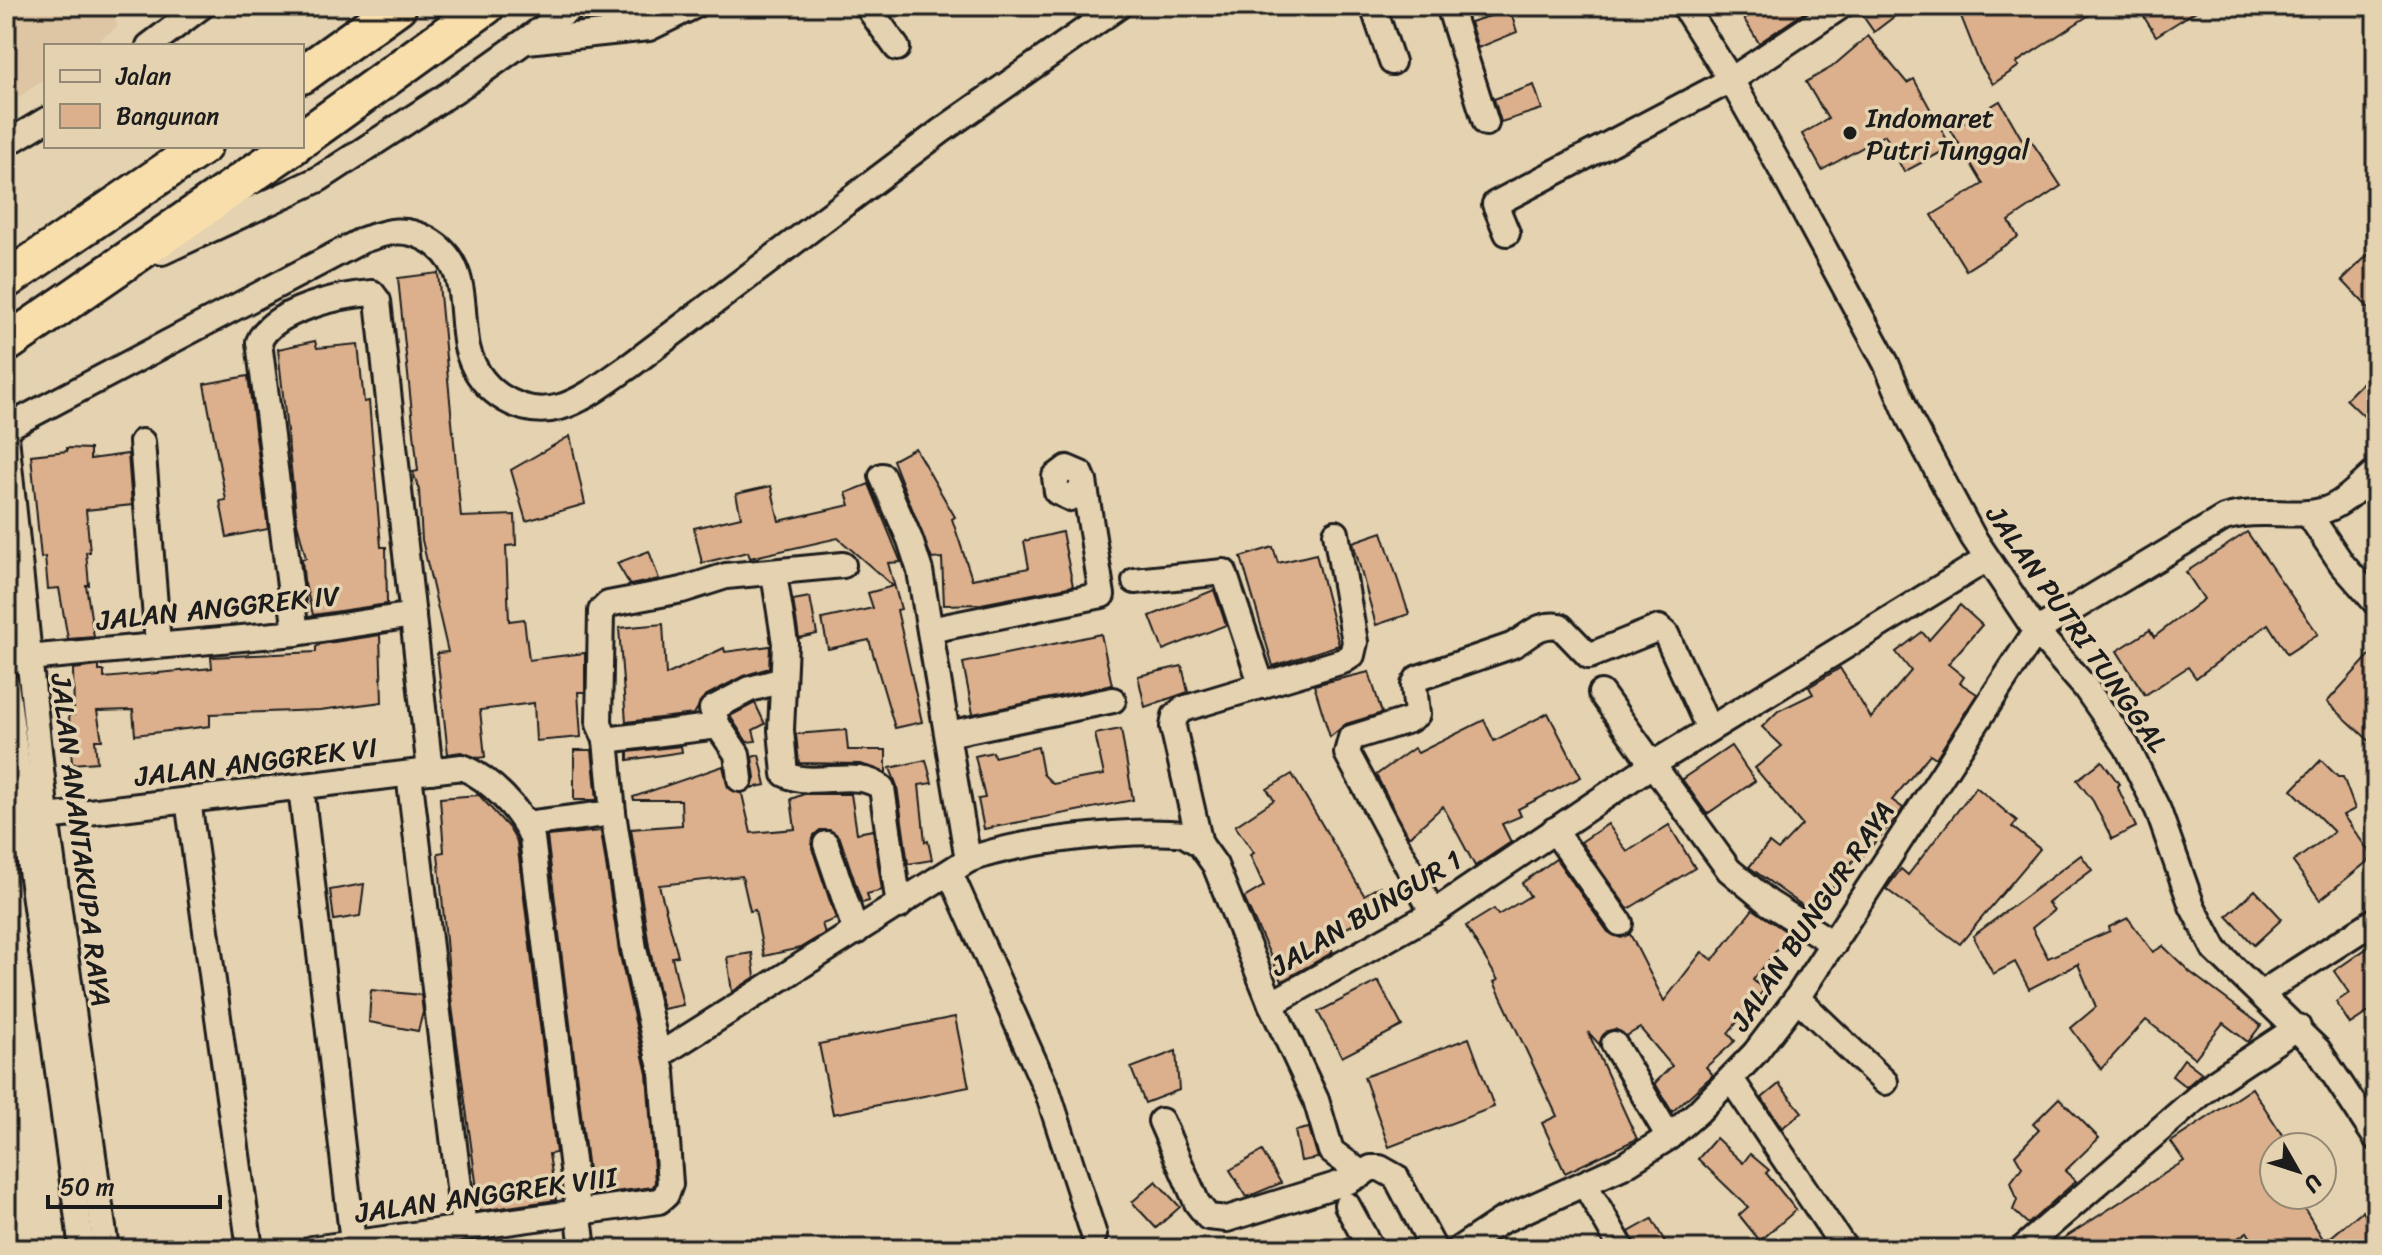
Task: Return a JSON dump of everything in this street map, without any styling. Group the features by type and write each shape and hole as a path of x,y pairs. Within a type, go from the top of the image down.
{"highway":[{"path":"304,74 398,6"},
{"path":"304,138 486,6"},
{"path":"6,280 200,148"},
{"path":"6,344 290,148"}],"street":[{"path":"152,44 202,6"},
{"path":"107,277 319,179 527,41 574,6"},
{"path":"527,41 622,15 643,6"},
{"path":"608,17 649,28 694,6"},
{"path":"867,6 897,48"},
{"path":"6,428 363,240 392,230 423,237 445,251 454,263 463,296 467,346 474,367 488,387 528,410 560,408 580,400 631,365 941,131 1119,6"},
{"path":"1373,6 1392,62"},
{"path":"1454,6 1450,9 1486,123"},
{"name":"JALAN PUTRI TUNGGAL","path":"1684,6 1731,80 1886,363 1929,459 1987,559 2036,631 2099,705 2127,747 2158,810 2192,906 2215,950 2298,1027 2326,1061 2376,1138"},
{"path":"1507,233 1495,204 1731,80 1841,6"},
{"path":"6,144 44,121"},
{"path":"296,633 259,342 269,328 293,314 348,295 372,293 378,301 413,615 419,772 464,1228"},
{"name":"JALAN ANANTAKUPA RAYA","path":"6,437 25,820 106,1249"},
{"path":"142,442 158,644"},
{"path":"2036,631 2224,518 2258,511 2308,513 2341,501 2376,472"},
{"path":"882,476 910,540 930,630 948,734 959,866 1048,1093 1094,1235"},
{"path":"930,630 1102,595 1082,489"},
{"path":"2308,513 2350,574 2376,603"},
{"path":"1135,581 1224,572 1262,686 1343,661 1354,651 1336,533"},
{"name":"JALAN BUNGUR 1","path":"1262,686 1183,709 1175,716 1173,727 1200,844 1215,865 1271,1004 1433,913 1653,764 1987,559"},
{"path":"843,565 774,574 726,576 682,590 604,606 600,617 599,724 606,740 613,813 634,949 658,1056 959,866 1027,844 1150,833 1184,834 1200,844"},
{"path":"774,574 785,643 785,774 791,777 868,782 882,788 899,906"},
{"name":"JALAN ANGGREK IV","path":"17,659 296,633 413,615"},
{"path":"1433,913 1347,753 1351,738 1409,720 1417,714 1414,685 1418,678 1511,646 1522,635 1549,624 1560,626 1589,656 1659,628 1665,631 1709,729"},
{"name":"JALAN BUNGUR RAYA","path":"1459,1249 1501,1221 1586,1186 1669,1137 1731,1079 1797,998 1834,944 2036,631"},
{"path":"740,779 737,754 718,726 712,709 750,689 783,680"},
{"name":"JALAN ANANTAKUPA RAYA","path":"6,684 82,1249"},
{"path":"1601,693 1713,850 1740,881 1834,944"},
{"path":"948,734 1113,700"},
{"path":"606,740 718,726"},
{"name":"JALAN ANGGREK VI","path":"25,820 462,767 473,772 526,824"},
{"path":"301,787 353,1243"},
{"path":"188,800 250,1249"},
{"path":"583,1249 534,852 526,824 613,813"},
{"path":"1550,834 1615,925"},
{"path":"826,844 856,932"},
{"path":"2262,993 2376,920"},
{"path":"1797,998 1885,1082"},
{"path":"1271,1004 1308,1080 1331,1151 1362,1174"},
{"path":"2022,1249 2215,1082 2298,1027"},
{"path":"1614,1044 1669,1137"},
{"name":"JALAN ANGGREK VIII","path":"312,1249 659,1201 666,1195 670,1184 658,1056"},
{"path":"1731,1079 1845,1249"},
{"path":"1161,1121 1197,1203 1208,1217 1227,1219 1362,1174 1371,1168 1380,1168 1396,1177 1434,1249"},
{"path":"1586,1186 1622,1249"},
{"path":"1347,1205 1371,1249"}],"shaded area":[{"path":"6,6 113,6 117,27 94,44 44,44 44,79 6,106"}],"building":[{"path":"1763,6 1814,6 1759,43 1744,19"},
{"path":"1856,6 1908,6 1874,32"},
{"path":"1957,6 2103,6 2016,63 2019,66 1993,84 1980,64"},
{"path":"2137,6 2204,6 2156,36"},
{"path":"1510,10 1517,32 1478,48 1470,22"},
{"path":"1868,36 1907,83 1914,79 1951,147 1904,172 1885,135 1822,170 1802,134 1828,119 1806,82 1832,67"},
{"path":"1534,85 1542,109 1501,122 1494,99"},
{"path":"2000,101 2024,143 2030,139 2061,186 2009,221 2018,237 1966,270 1932,215 1983,184 1951,130"},
{"path":"2376,247 2376,316 2342,280"},
{"path":"438,273 461,517 515,515 516,545 506,546 509,621 524,619 529,660 585,653 585,692 578,692 581,737 536,741 534,703 480,710 485,757 478,758 461,752 448,754 437,653 448,652 422,540 419,490 413,472 418,471 398,278"},
{"path":"315,341 317,348 358,344 364,402 369,401 381,547 386,547 387,604 313,615 304,580 302,559 306,558 297,523 278,349"},
{"path":"248,376 268,529 227,537 220,501 226,500 204,384"},
{"path":"2362,383 2376,396 2376,428 2346,399"},
{"path":"570,436 585,504 526,521 511,470"},
{"path":"67,448 90,449 90,459 128,454 132,505 86,510 90,552 86,552 89,585 86,585 94,637 68,639 59,588 48,589 45,557 41,558 31,455 67,451"},
{"path":"915,448 955,517 952,519 972,579 1029,568 1024,541 1062,532 1073,586 981,604 944,605 942,558 932,559 893,460"},
{"path":"869,484 901,562 888,563 901,609 897,610 922,722 895,728 869,640 828,649 822,619 873,608 868,593 893,586 838,538 750,558 748,552 702,563 694,528 741,517 736,494 771,486 779,521 850,505 846,493"},
{"path":"1382,532 1409,614 1376,625 1353,542"},
{"path":"2247,532 2318,634 2287,654 2268,624 2196,678 2188,667 2145,695 2117,651 2150,630 2154,637 2204,599 2186,572"},
{"path":"1273,547 1278,563 1316,554 1339,645 1273,666 1241,557"},
{"path":"649,551 659,579 630,585 617,563"},
{"path":"1214,590 1226,625 1163,650 1150,616"},
{"path":"810,597 817,634 799,638 793,600"},
{"path":"1960,605 1982,625 1948,664 1964,677 1960,683 1977,694 1936,758 1930,754 1892,800 1903,808 1898,816 1863,856 1859,853 1813,913 1749,867 1769,843 1778,850 1802,825 1755,768 1782,746 1762,727 1778,711 1813,694 1809,687 1840,668 1871,718 1911,671 1896,652 1922,632 1929,640"},
{"path":"663,624 666,675 724,648 725,652 770,646 769,668 743,676 705,696 694,714 626,722 619,628"},
{"path":"1101,634 1112,685 973,714 963,663"},
{"path":"380,635 382,702 320,710 210,714 210,726 135,735 133,710 97,711 102,740 95,740 97,762 72,764 69,715 74,715 73,669 99,666 99,671 104,671 104,678 212,668 211,657 316,652 316,647 321,644"},
{"path":"2376,648 2376,747 2327,702"},
{"path":"1182,666 1188,692 1145,707 1138,676"},
{"path":"1369,672 1382,713 1346,724 1330,737 1314,685"},
{"path":"755,703 765,724 753,730 756,741 747,742 730,716"},
{"path":"1548,713 1581,777 1518,809 1521,816 1502,824 1511,842 1475,866 1443,806 1409,837 1376,775 1414,748 1418,753 1484,720 1494,741"},
{"path":"1121,729 1133,800 984,829 978,799 985,798 975,756 993,752 994,757 1038,747 1043,774 1053,784 1104,775 1095,734"},
{"path":"846,730 848,750 886,750 886,773 861,764 799,763 796,734"},
{"path":"681,746 682,752 628,760 628,752"},
{"path":"1731,746 1755,781 1707,814 1682,779"},
{"path":"574,750 592,750 597,800 574,800"},
{"path":"759,755 766,785 751,788 755,778 752,757"},
{"path":"926,760 932,783 919,785 925,842 928,841 932,860 908,864 897,786 890,768"},
{"path":"2321,760 2338,777 2343,777 2355,809 2343,815 2373,857 2320,900 2293,862 2334,832 2292,790"},
{"path":"2102,761 2119,784 2117,786 2136,827 2112,839 2093,801 2077,780"},
{"path":"723,766 728,787 742,794 751,833 795,829 791,799 804,794 851,794 857,833 873,830 882,890 867,894 869,901 862,903 840,838 830,830 820,830 814,835 812,848 836,919 822,924 825,933 800,948 764,956 755,910 750,911 742,876 659,885 678,956 672,957 683,1005 663,1009 649,946 631,829 682,825 681,800 634,800 633,797"},
{"path":"1292,774 1364,895 1380,886 1391,906 1326,938 1333,952 1282,981 1244,898 1264,886 1250,855 1254,853 1235,826 1274,800 1267,789"},
{"path":"1976,787 2017,821 2012,827 2040,849 1960,944 1886,889 1901,869 1908,875"},
{"path":"479,795 509,828 517,842 556,1153 549,1154 556,1200 480,1211 452,1006 438,853 444,852 440,798"},
{"path":"1608,824 1627,852 1669,825 1695,868 1628,909 1581,842"},
{"path":"601,831 619,951 647,1074 655,1182 653,1187 591,1195 547,836"},
{"path":"2081,855 2092,870 2048,903 2054,910 2032,928 2048,958 2110,931 2109,927 2128,918 2153,952 2163,946 2190,972 2261,1025 2248,1042 2223,1023 2195,1058 2146,1020 2101,1069 2071,1028 2096,1007 2078,964 2029,989 2015,962 1993,974 1973,936"},
{"path":"1556,859 1608,932 1621,938 1630,934 1664,1001 1702,952 1713,960 1753,909 1790,934 1753,980 1764,990 1728,1033 1735,1041 1706,1067 1713,1075 1672,1112 1655,1083 1672,1066 1640,1028 1626,1036 1615,1029 1607,1031 1599,1044 1588,1032 1637,1139 1565,1173 1542,1123 1557,1116 1494,982 1498,980 1466,926 1494,909 1498,915 1530,896 1522,883"},
{"path":"364,884 360,916 334,920 330,890"},
{"path":"2255,890 2282,919 2254,945 2227,916"},
{"path":"2376,942 2376,1007 2350,1024 2336,1002 2349,993 2334,971"},
{"path":"752,953 755,977 732,992 727,957"},
{"path":"1378,981 1402,1026 1342,1057 1318,1012"},
{"path":"371,990 421,995 423,1012 418,1031 369,1022"},
{"path":"955,1017 969,1087 833,1114 819,1044"},
{"path":"1469,1038 1494,1107 1389,1147 1364,1077"},
{"path":"1176,1051 1179,1090 1145,1103 1131,1068"},
{"path":"2184,1059 2202,1073 2186,1087 2172,1076"},
{"path":"1779,1084 1802,1112 1782,1128 1762,1098"},
{"path":"2252,1088 2280,1131 2258,1131 2258,1211 2306,1211 2325,1242 2362,1211 2376,1229 2376,1243 2369,1249 2258,1249 2247,1232 2222,1249 2047,1249 2184,1161 2171,1142"},
{"path":"2059,1098 2099,1138 2065,1171 2076,1181 2028,1224 2013,1210 2017,1200 2011,1182 2022,1167 2015,1155 2039,1130 2033,1124"},
{"path":"1309,1128 1318,1158 1301,1161 1295,1131"},
{"path":"1716,1138 1743,1163 1750,1154 1769,1170 1766,1173 1796,1210 1760,1241 1739,1215 1748,1207 1698,1159"},
{"path":"1262,1151 1281,1183 1247,1197 1230,1170"},
{"path":"1156,1181 1180,1207 1156,1228 1132,1202"},
{"path":"1652,1219 1669,1249 1637,1249 1629,1232"}],"place":[{"name":"Indomaret Putri Tunggal","path":"1850,133"}]}
